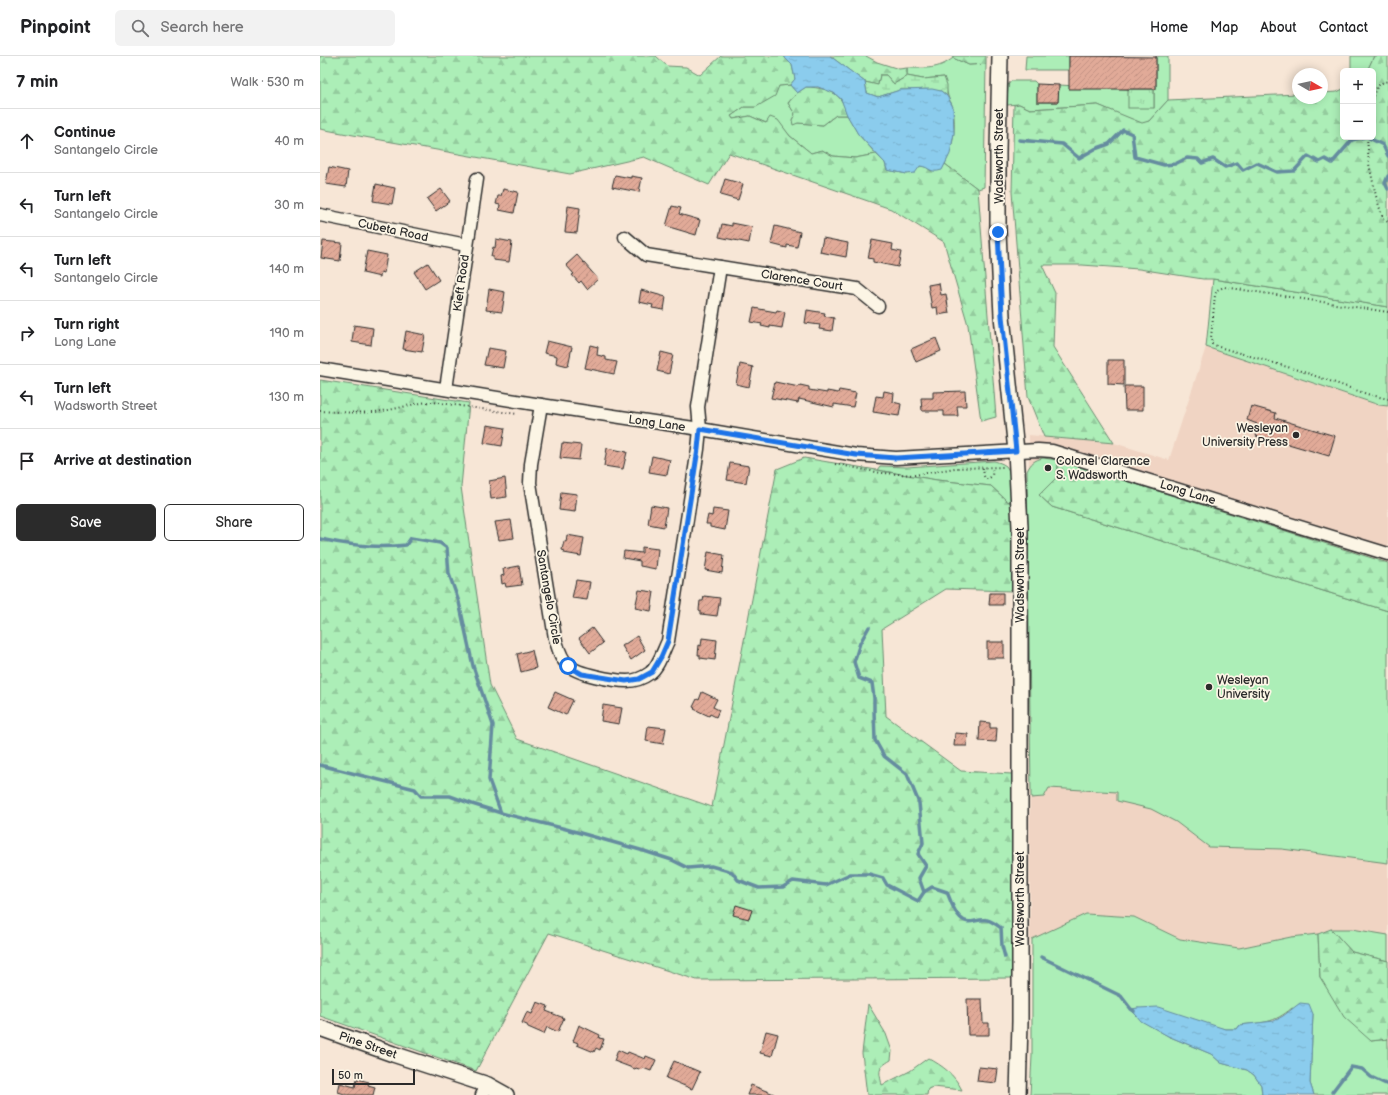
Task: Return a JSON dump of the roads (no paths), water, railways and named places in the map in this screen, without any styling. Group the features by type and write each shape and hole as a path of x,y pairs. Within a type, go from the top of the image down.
{"street":[{"name":"Wadsworth Street","path":"1000,56 998,152 999,255 1002,316 1016,451 1020,527 1020,1022 1018,1095"},
{"name":"Kieft Road","path":"446,389 477,178"},
{"name":"Cubeta Road","path":"320,215 466,246"},
{"name":"Clarence Court","path":"625,237 646,255 857,290 878,306"},
{"path":"700,429 698,407 720,267"},
{"name":"Long Lane","path":"320,369 856,455 896,458 1038,450 1063,454 1388,554"},
{"name":"Santangelo Circle","path":"541,405 531,464 530,483 555,638 561,657 568,666 582,674 626,681 639,679 652,672 668,641 700,429"},
{"name":"Pine Street","path":"320,1028 393,1054 485,1090 506,1095"}],"water":[{"path":"785,56 830,56 865,82 867,93 878,97 900,90 932,89 941,91 947,96 953,107 954,133 950,154 942,170 932,171 920,166 915,173 907,174 887,170 885,163 858,134 847,115 841,99 834,93 818,87 806,87 797,93 790,85 795,79 792,65 785,58"},
{"path":"1300,1003 1309,1004 1313,1014 1310,1083 1314,1095 1262,1095 1261,1085 1254,1075 1247,1070 1221,1063 1211,1054 1168,1036 1141,1021 1131,1009 1158,1007 1225,1029 1237,1029 1240,1025 1274,1021"}],"waterway":[{"path":"1019,140 1062,144 1079,158 1095,149 1109,144 1123,130 1132,134 1135,157 1164,165 1175,164 1187,158 1198,159 1202,163 1213,159 1225,167 1237,163 1243,170 1257,163 1277,172 1294,171 1308,156 1319,162 1325,159 1332,163 1352,140"},
{"path":"1373,140 1383,145 1388,156"},
{"path":"1388,176 1385,183 1388,189"},
{"path":"320,539 352,545 384,547 406,545 411,538 440,543 447,548 449,574 459,602 473,666 493,725 489,780 501,813"},
{"path":"869,627 860,643 854,662 859,678 872,683 874,698 875,740 884,756 907,774 919,803 923,843 918,854 926,866 919,878 924,892"},
{"path":"320,765 415,789 421,796 450,796 501,813 566,829 644,851 672,860 688,868 711,866 732,872 738,880 759,888 783,887 793,881 826,885 850,874 869,874 883,878 887,885 918,901 924,892 932,887 947,892 956,913 965,921 972,922 987,920 1001,928 1002,946 1005,957"},
{"path":"1041,957 1121,996 1134,1011"},
{"path":"1332,1092 1351,1067 1362,1069 1371,1077 1388,1085"}],"place":[{"name":"Wesleyan University Press","path":"1296,435"},
{"name":"Colonel Clarence S. Wadsworth","path":"1048,468"},
{"name":"Wesleyan University","path":"1209,687"}]}
